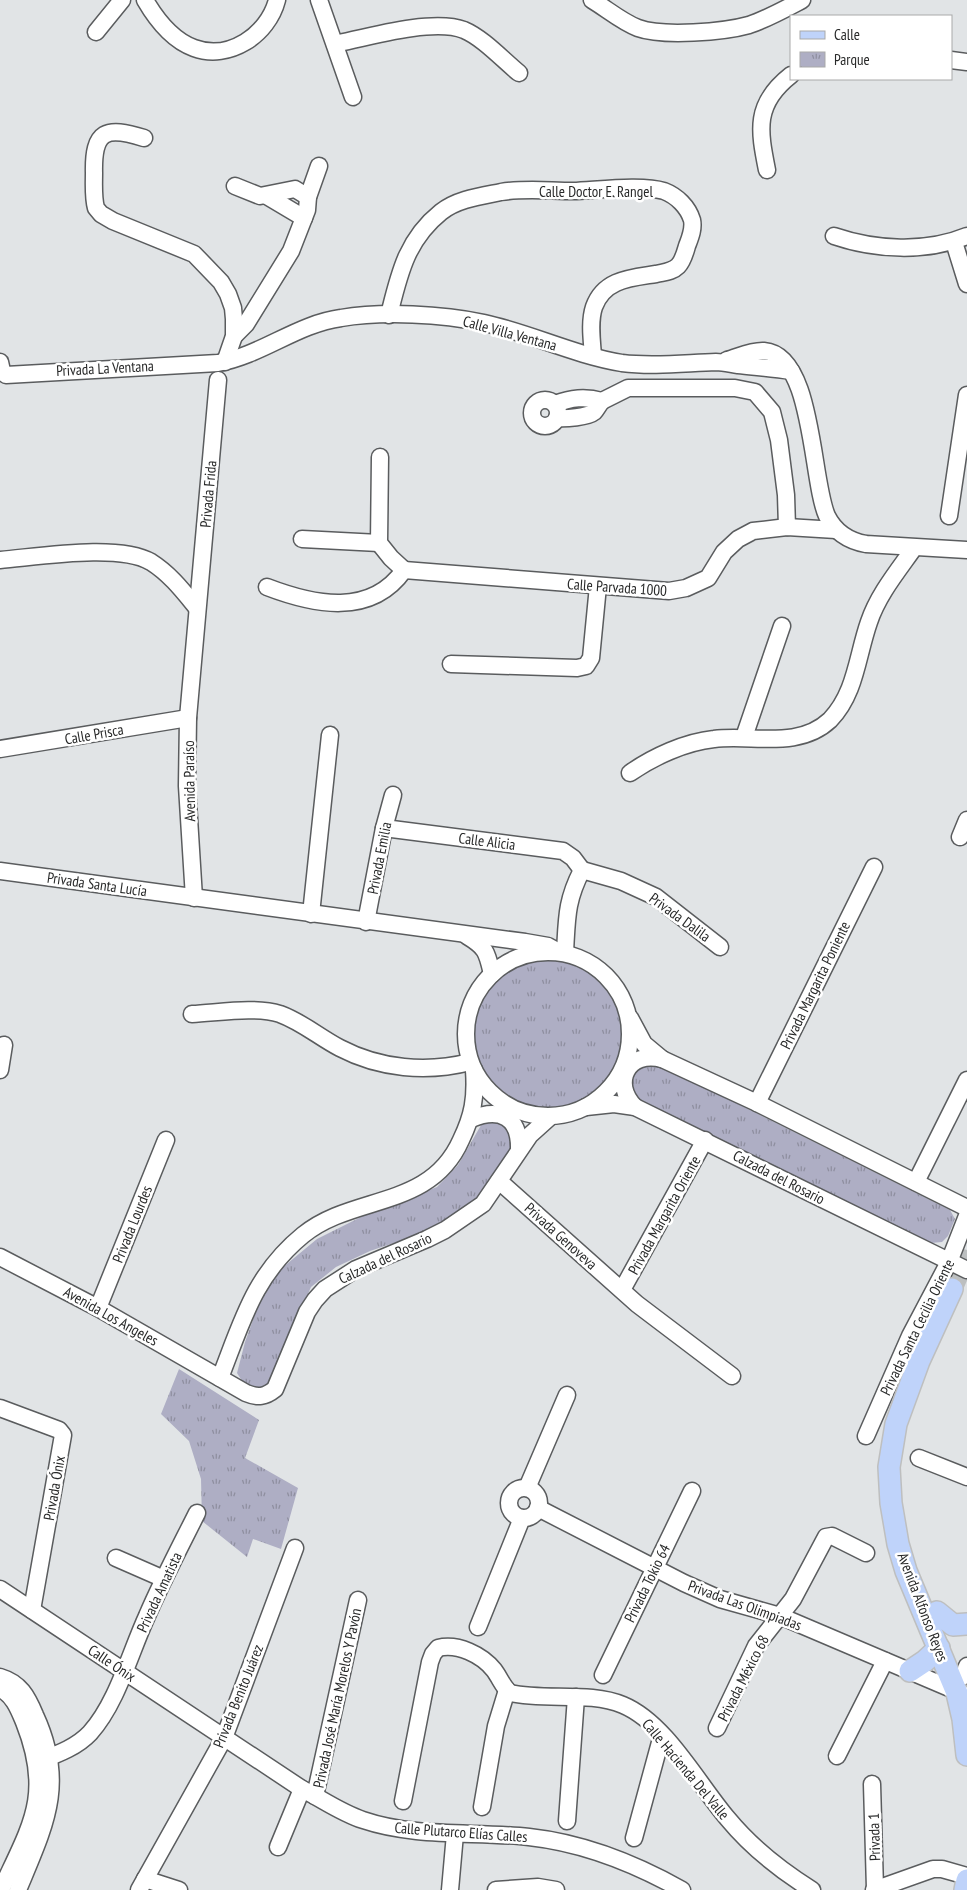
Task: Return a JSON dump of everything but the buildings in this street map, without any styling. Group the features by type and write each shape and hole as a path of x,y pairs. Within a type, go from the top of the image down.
{"main road":[{"name":"Avenida Alfonso Reyes","path":"964,1683 939,1648 906,1571 898,1544 890,1503 889,1467 896,1424 919,1361 959,1293 914,1410 903,1447 901,1468 902,1501 910,1540 964,1683 963,1718 967,1755"},
{"path":"937,1612 954,1625 967,1624"},
{"path":"910,1670 925,1661 939,1648"}],"street":[{"path":"96,32 122,0"},
{"path":"145,0 162,24 177,39 193,48 210,52 226,50 244,43 257,34 269,19 277,0"},
{"path":"319,0 353,97"},
{"path":"592,0 638,28 674,32 718,31 750,24 802,0"},
{"path":"335,44 426,26 449,26 464,30 474,36 519,73"},
{"path":"952,60 967,62"},
{"path":"768,170 761,134 764,108 772,95 790,76"},
{"path":"144,138 121,132 111,132 103,136 96,144 94,155 96,208 104,217 183,248 205,263 228,294 233,308 234,336"},
{"path":"222,363 234,336 246,324 291,250 308,210 308,198 319,166"},
{"path":"235,186 260,196 295,189 308,198"},
{"name":"Calle Doctor E. Rangel","path":"389,315 401,270 414,240 441,212 468,199 504,192 638,189 662,190 672,194 684,204 692,223 684,256 678,266 669,271 625,279 605,289 594,308 592,318 593,356"},
{"path":"267,196 304,218"},
{"path":"834,236 853,243 912,248 960,239 967,284"},
{"name":"Calle Villa Ventana","path":"222,363 244,357 294,332 326,321 354,316 389,315 455,318 484,323 622,363 641,365 720,362 791,371 802,392 827,516 836,530"},
{"name":"Privada La Ventana","path":"0,362 2,371 6,374 222,363"},
{"name":"Privada Frida","path":"197,608 218,380"},
{"path":"556,411 569,419 590,414 594,412 602,401 628,388 735,388 754,392 772,412 779,440 786,495 787,527"},
{"path":"949,516 965,423 967,395"},
{"path":"268,586 302,599 336,603 372,596 385,590 396,581 404,570 391,558 380,543 380,458"},
{"name":"Calle Parvada 1000","path":"404,570 598,586 678,590 708,578 724,552 746,534 787,527 836,530"},
{"path":"836,530 856,543 967,550"},
{"path":"302,539 380,543"},
{"path":"630,773 643,764 692,744 711,739 744,737 792,738 814,732 829,720 847,697 869,622 879,598 914,548"},
{"path":"0,560 60,554 107,553 134,556 150,562 166,573 197,608"},
{"path":"450,664 576,668 586,666 591,658 598,586"},
{"name":"Avenida Paraíso","path":"194,898 187,786 188,718 197,608"},
{"path":"744,737 782,626"},
{"name":"Calle Prisca","path":"0,749 188,718"},
{"path":"311,914 330,735"},
{"name":"Privada Emilia","path":"366,922 384,828 393,795"},
{"path":"960,837 967,820"},
{"name":"Calle Alicia","path":"384,828 563,851 573,858 582,870"},
{"name":"Privada Margarita Poniente","path":"757,1104 874,867"},
{"path":"194,898 541,945 562,952 568,904 582,870"},
{"name":"Privada Dalila","path":"582,870 621,881 656,897 720,947"},
{"name":"Privada Santa Lucía","path":"0,871 194,898"},
{"path":"466,935 479,943 485,950 492,974"},
{"name":"Calzada del Rosario","path":"550,1117 530,1135 483,1204 427,1239 356,1269 326,1289 307,1312 276,1389 261,1397 253,1396 220,1378 251,1298 264,1275 284,1252 303,1235 329,1219 402,1195 422,1186 434,1176 458,1148 471,1120 475,1092 472,1066 465,1044 465,1024 470,1005 479,988 492,974 504,966 541,952 562,952 586,960 604,972 622,996 639,1038 662,1059 967,1208"},
{"path":"192,1014 250,1011 279,1014 308,1028 339,1048 383,1064 424,1070 472,1066"},
{"name":"Calzada del Rosario","path":"586,1108 607,1090 621,1066 628,1039 627,1011"},
{"path":"0,1070 4,1045"},
{"path":"635,1107 628,1100 624,1090 623,1080 627,1071 633,1063 642,1058 652,1056 662,1059"},
{"name":"Calzada del Rosario","path":"472,1066 484,1085 498,1098 514,1108 531,1114 550,1117 572,1114 586,1108 614,1104 635,1107 967,1270"},
{"path":"916,1182 967,1080"},
{"path":"471,1120 481,1115 505,1116 517,1129 520,1137 519,1150"},
{"name":"Privada Lourdes","path":"98,1308 166,1140"},
{"name":"Privada Margarita Oriente","path":"622,1290 705,1140"},
{"name":"Privada Genoveva","path":"499,1181 622,1290 674,1333 732,1376"},
{"name":"Privada Santa Cecilia Oriente","path":"866,1436 910,1336 950,1262 967,1216"},
{"name":"Avenida Los Angeles","path":"3,1264 98,1308 220,1378"},
{"path":"527,1488 568,1395"},
{"name":"Privada Ónix","path":"0,1408 59,1430 63,1435 32,1610"},
{"path":"919,1458 967,1476"},
{"path":"518,1488 527,1488 537,1496 538,1508 532,1516 522,1518 511,1511 509,1498 518,1488"},
{"name":"Privada Tokio 64","path":"603,1675 692,1491"},
{"name":"Privada Las Olimpiadas","path":"538,1508 654,1568 720,1599 780,1616 910,1670 964,1683"},
{"name":"Privada Amatista","path":"43,1760 73,1747 90,1733 107,1708 124,1672 146,1616 197,1513"},
{"path":"478,1627 522,1518"},
{"name":"Privada México 68","path":"717,1728 756,1646 793,1599 826,1537 832,1536 866,1553"},
{"name":"Privada Benito Juárez","path":"142,1885 224,1738 295,1548"},
{"path":"116,1558 164,1579"},
{"name":"Calle Ónix","path":"0,1589 224,1738"},
{"name":"Privada José María Morelos Y Pavón","path":"278,1846 308,1792 358,1600"},
{"path":"403,1801 430,1662 438,1648 450,1646 478,1656 494,1670 507,1690 496,1726 482,1807"},
{"path":"837,1756 886,1661"},
{"path":"0,1677 11,1680 20,1688 25,1696 40,1726 43,1760 37,1804 24,1840 1,1890"},
{"path":"0,1689 16,1703 43,1760 51,1772 49,1807 44,1826 18,1890"},
{"name":"Calle Hacienda Del Valle","path":"507,1690 515,1694 538,1697 600,1699 620,1704 645,1717 662,1735 741,1834 766,1858 812,1890"},
{"path":"567,1821 576,1697"},
{"path":"634,1838 662,1735"},
{"name":"Calle Plutarco Elías Calles","path":"224,1738 341,1812 362,1820 383,1826 455,1834 556,1840 589,1848 631,1864 682,1890"},
{"name":"Privada 1","path":"872,1784 875,1890"},
{"path":"450,1890 455,1834"},
{"path":"875,1890 933,1869 942,1869 965,1880 954,1890"},
{"path":"142,1885 179,1890"},
{"path":"496,1890 538,1887 556,1890"}],"green space":[{"path":"547,958 562,959 576,964 601,980 617,1005 622,1019 622,1049 617,1063 601,1088 576,1104 562,1109 547,1110 532,1109 518,1104 493,1088 477,1063 472,1049 471,1034 472,1019 477,1005 493,980 518,964 532,959"},
{"path":"639,1065 660,1065 950,1210 955,1219 948,1236 942,1242 931,1243 635,1101 629,1079"},
{"path":"502,1117 515,1141 489,1187 470,1207 432,1230 370,1251 336,1267 311,1287 267,1387 256,1389 246,1385 237,1373 245,1342 263,1292 276,1273 317,1239 367,1214 437,1187 458,1165 484,1120"},
{"path":"179,1369 259,1420 245,1458 298,1488 281,1549 253,1539 247,1557 202,1521 201,1479 189,1441 161,1414"}],"tunnel":[{"path":"952,1289 967,1250"}]}
